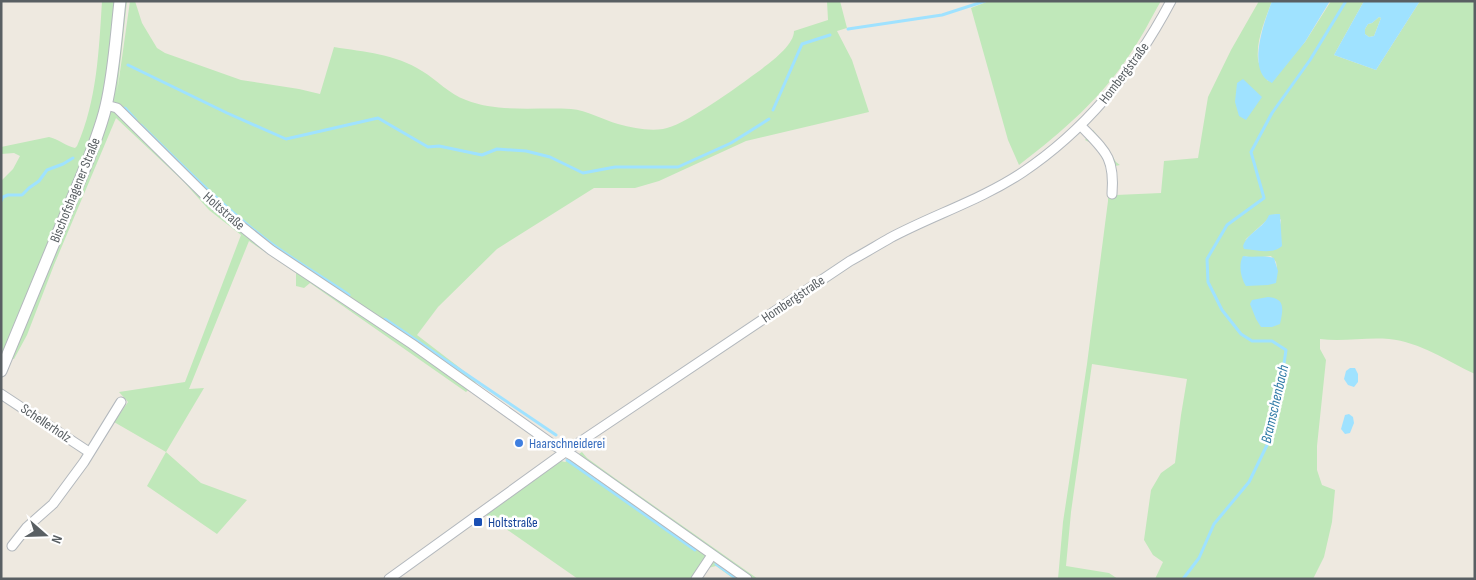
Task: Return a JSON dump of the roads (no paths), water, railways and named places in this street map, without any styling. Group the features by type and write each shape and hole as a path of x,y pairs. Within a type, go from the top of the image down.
{"street":[{"name":"Bischofshagener Straße","path":"1,371 89,158 106,105 120,1"},
{"name":"Hombergstraße","path":"389,579 565,452 850,261 890,238 989,192 1022,172 1081,126 1128,71 1146,45 1171,1"},
{"name":"Holtstraße","path":"106,105 117,108 216,206 271,250 412,344 747,579"},
{"path":"1081,126 1100,146 1111,163 1113,172 1112,194"},
{"name":"Schellerholz","path":"1,394 89,452"},
{"path":"12,546 27,528 53,504 84,462 121,402"},
{"path":"696,579 712,555"}],"water":[{"path":"1272,1 1330,1 1305,42 1272,83 1264,77 1258,57 1265,20"},
{"path":"1364,1 1420,1 1376,70 1334,55","holes":["1379,17 1381,18 1374,36 1369,37 1365,34 1368,24"]},
{"path":"1243,79 1262,97 1246,120 1239,116 1235,102 1237,83"},
{"path":"1280,214 1282,246 1269,251 1244,249 1245,241 1264,223 1269,215"},
{"path":"1243,256 1274,258 1278,271 1276,283 1246,286 1241,271"},
{"path":"1268,297 1278,300 1282,306 1280,324 1272,327 1261,327 1250,304 1252,300"},
{"path":"1350,368 1355,368 1358,374 1358,382 1354,387 1348,385 1344,379 1346,371"},
{"path":"1349,414 1353,417 1354,423 1350,433 1345,434 1341,429 1345,415"}],"waterway":[{"path":"848,29 942,15 985,1"},
{"name":"Bramschenbach","path":"1183,579 1199,558 1214,524 1249,482 1269,441 1277,410 1286,350 1272,341 1252,341 1241,334 1222,310 1208,282 1207,259 1227,225 1264,198 1251,152 1272,113 1310,60 1346,1"},
{"path":"773,110 802,44 830,35"},
{"path":"128,65 286,139 378,118 428,147 439,146 482,155 497,149 526,151 550,157 583,173 615,167 678,167 731,143 769,119"},
{"path":"125,108 136,120"},
{"path":"141,125 205,187 255,231 281,251 349,295"},
{"path":"1,201 3,197 8,195 22,195 39,181 47,170 73,158"},
{"path":"385,319 556,435"},
{"path":"567,460 695,550"},
{"path":"716,564 737,579"}],"place":[{"name":"Haarschneiderei","path":"519,443"},
{"name":"Holtstraße","path":"478,522"}]}
